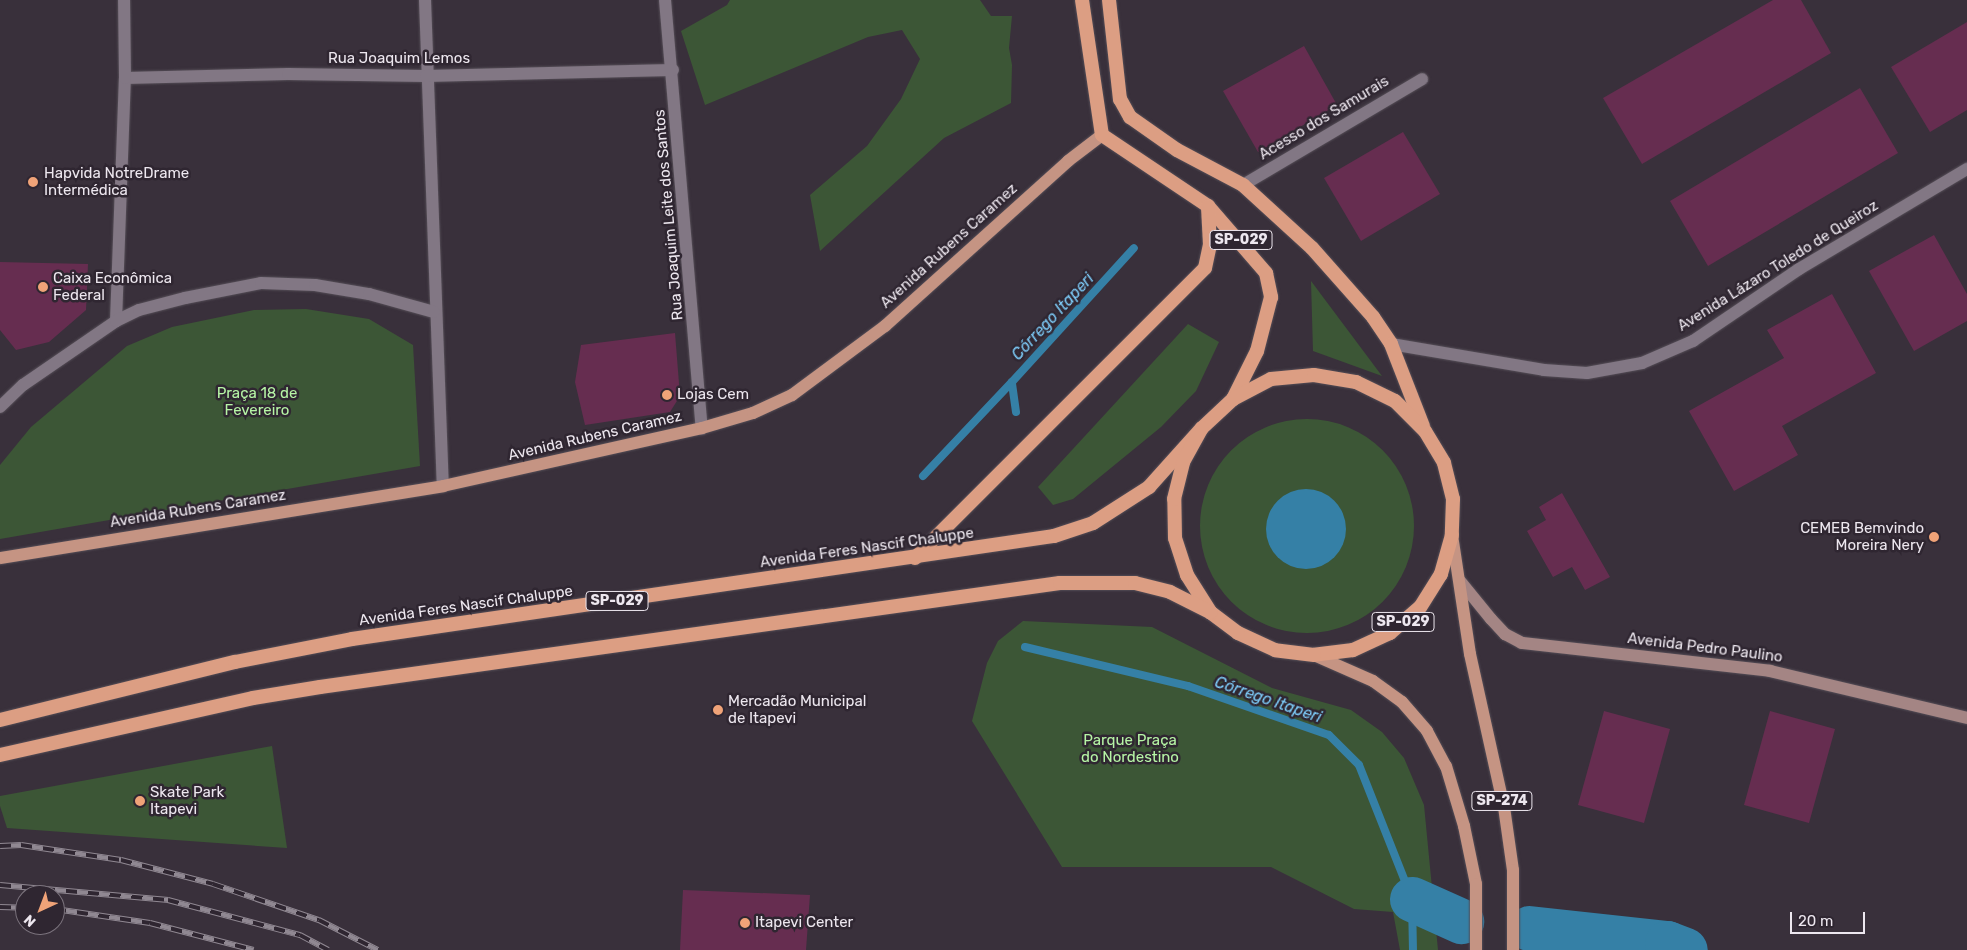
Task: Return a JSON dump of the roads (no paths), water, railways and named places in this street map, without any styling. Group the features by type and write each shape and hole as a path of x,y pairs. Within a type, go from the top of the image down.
{"highway":[{"path":"1082,0 1102,135"},
{"name":"SP-029","path":"0,755 253,698 320,687 1060,583 1135,583 1170,592 1211,612 1238,633 1275,650 1314,655 1353,650 1390,633 1420,607 1441,574 1452,535 1453,499 1446,472 1425,431 1391,344 1348,287 1274,211 1243,185 1177,150 1130,117 1120,99 1108,0"},
{"name":"SP-029","path":"1102,135 1208,206 1266,273 1271,297 1257,351 1234,399"},
{"path":"915,558 1206,268 1210,245 1208,206"},
{"name":"SP-029","path":"1211,612 1186,575 1175,538 1174,499 1183,462 1202,428 1234,399 1271,379 1314,375 1356,382 1395,401 1425,431"},
{"name":"Avenida Feres Nascif Chaluppe","path":"0,720 235,662 352,638 915,558 1054,536 1093,523 1150,487 1202,428"}],"main road":[{"name":"Avenida Rubens Caramez","path":"0,558 443,486 702,428 753,413 792,395 830,369 892,320 1068,161 1102,135"},
{"name":"SP-274","path":"1452,535 1470,654 1504,807 1512,862 1513,950"},
{"name":"Avenida Pedro Paulino","path":"1460,581 1506,634 1522,643 1770,671 1967,718"},
{"name":"SP-274","path":"1314,655 1373,681 1402,702 1432,740 1446,766 1476,884 1476,950"}],"street":[{"path":"116,321 125,78 124,0"},
{"path":"425,0 434,312 443,486"},
{"name":"Rua Joaquim Leite dos Santos","path":"665,0 674,70 702,428"},
{"name":"Rua Joaquim Lemos","path":"125,78 288,74 426,76 674,70"},
{"name":"Acesso dos Samurais","path":"1243,185 1422,79"},
{"name":"Avenida Lázaro Toledo de Queiroz","path":"1391,344 1544,370 1587,373 1642,363 1693,341 1800,269 1967,169"},
{"path":"0,407 23,385 116,321 139,310 185,298 261,283 324,286 369,294 434,312"}],"water":[{"path":"1306,489 1321,492 1334,501 1343,514 1346,529 1343,544 1334,557 1321,566 1306,569 1291,566 1278,557 1269,544 1266,529 1269,514 1278,501 1291,492"}],"waterway":[{"name":"Córrego Itaperi","path":"1016,412 1012,382 1134,248"},
{"path":"923,476 1012,382"},
{"name":"Córrego Itaperi","path":"1025,647 1188,686 1329,735 1359,765 1412,899 1413,950"},
{"path":"1412,899 1461,921"},
{"path":"1529,928 1667,943 1685,950"}],"railway":[{"path":"0,846 21,845 121,860 213,884 319,920 378,950"},
{"path":"0,885 168,900 300,935 328,950"},
{"path":"0,907 15,908"},
{"path":"65,910 150,923 254,950"}],"place":[{"name":"Hapvida NotreDrame Intermédica","path":"33,182"},
{"name":"Caixa Econômica Federal","path":"43,287"},
{"name":"Lojas Cem","path":"667,395"},
{"name":"CEMEB Bemvindo Moreira Nery","path":"1934,537"},
{"name":"Mercadão Municipal de Itapevi","path":"718,710"},
{"name":"Skate Park Itapevi","path":"140,801"},
{"name":"Itapevi Center","path":"745,923"}],"park label":[{"name":"Praça 18 de Fevereiro","path":"257,402"},
{"name":"Parque Praça do Nordestino","path":"1130,748"}]}
